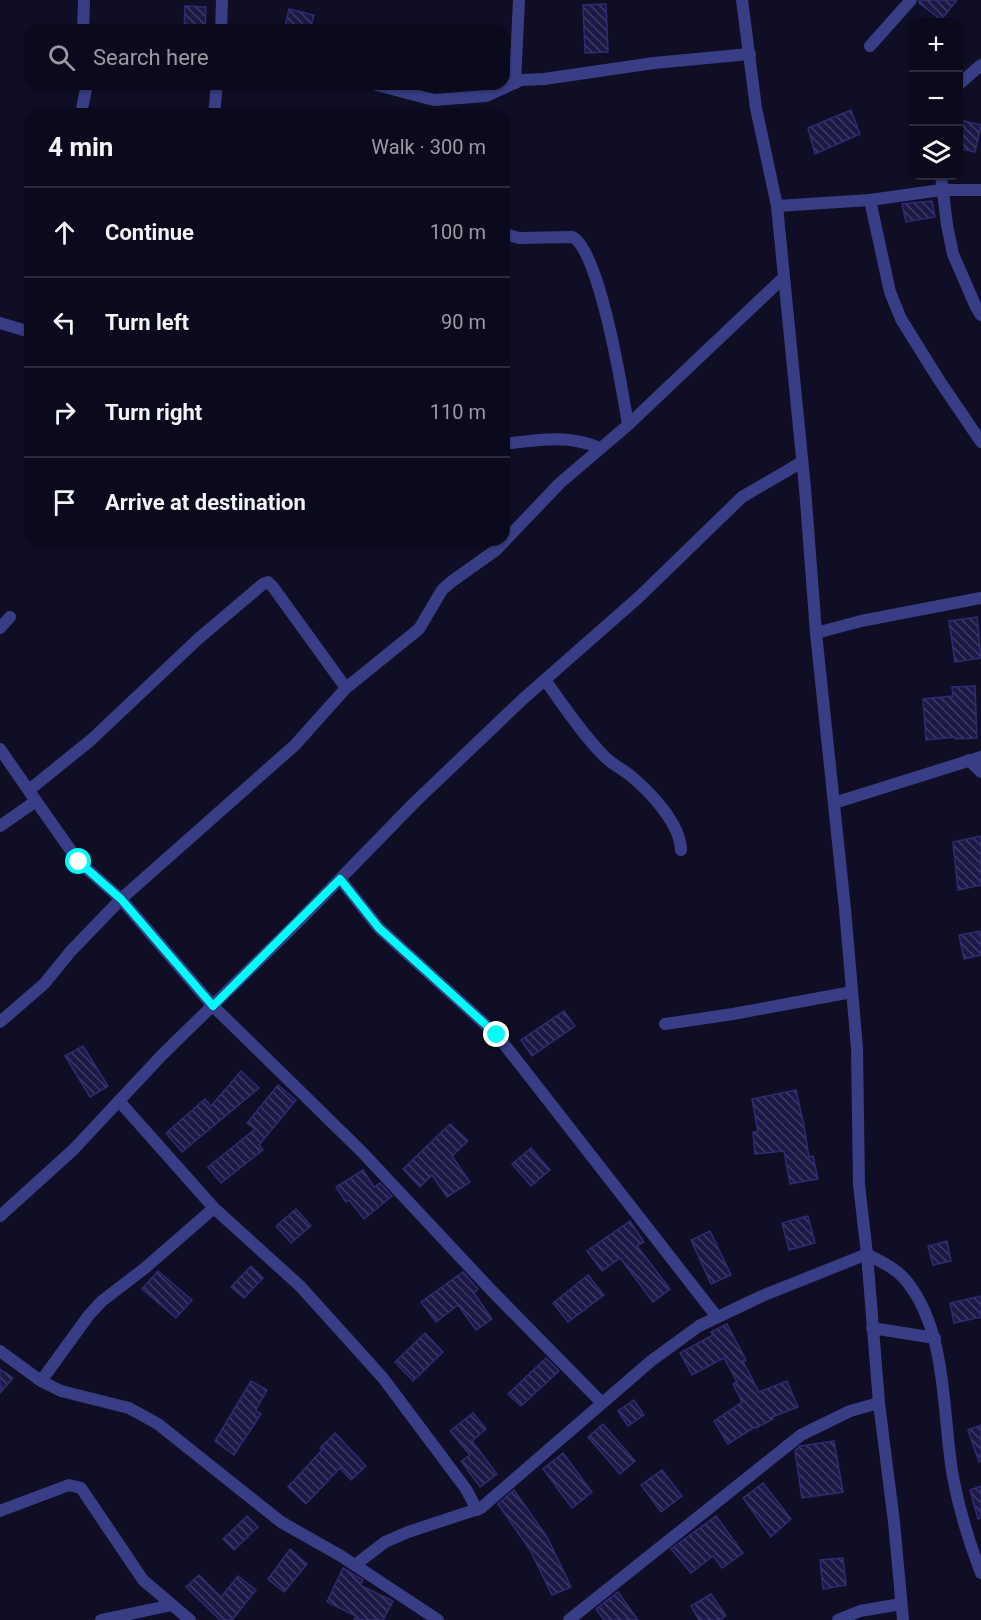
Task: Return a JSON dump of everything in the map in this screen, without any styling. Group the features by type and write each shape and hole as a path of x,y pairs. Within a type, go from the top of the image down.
{"street":[{"path":"83,24 84,0"},
{"path":"220,24 222,0"},
{"path":"515,83 519,0"},
{"path":"742,0 756,108 777,206 857,1048 859,1185 879,1403 894,1522 903,1620"},
{"path":"870,46 911,0"},
{"path":"510,85 521,80 654,63 750,54"},
{"path":"963,81 981,65"},
{"path":"82,108 86,90"},
{"path":"215,108 216,90"},
{"path":"396,90 434,100 486,96 499,90"},
{"path":"940,180 953,254 981,315"},
{"path":"777,206 870,200 941,190 981,189"},
{"path":"870,200 890,292 901,319 981,442"},
{"path":"510,236 519,238 572,237 577,239 585,252 601,296 628,425"},
{"path":"510,535 560,483 628,425 783,278"},
{"path":"0,323 24,330"},
{"path":"510,443 556,439 584,441 599,448"},
{"path":"0,1216 73,1150 415,802 545,680 639,597 742,497 802,462"},
{"path":"0,1022 44,984 70,952 121,899 295,745 346,688 419,629 450,582 500,546"},
{"path":"29,790 91,740 198,639 268,582 346,688"},
{"path":"816,633 861,621 981,598"},
{"path":"0,628 10,617"},
{"path":"545,680 578,726 605,758 631,776 658,803 678,834 681,850"},
{"path":"0,749 79,862 121,899 213,1006 362,1152 492,1291 602,1403"},
{"path":"834,802 975,759 981,772"},
{"path":"0,826 36,801"},
{"path":"340,879 379,928 497,1035 717,1317"},
{"path":"664,1024 852,992"},
{"path":"119,1101 214,1208 300,1286 383,1378 466,1489 477,1510"},
{"path":"41,1381 95,1308 214,1208"},
{"path":"355,1565 385,1542 408,1532 477,1510 651,1361 699,1326 762,1296 867,1254"},
{"path":"867,1254 899,1273 908,1283 917,1297 935,1338 953,1477 964,1524 979,1560 981,1573"},
{"path":"872,1328 935,1338"},
{"path":"0,1351 41,1381 61,1391 129,1408 158,1424 281,1522 355,1565 438,1620"},
{"path":"569,1620 801,1435 850,1411 879,1403"},
{"path":"0,1511 69,1485 81,1488 143,1580 190,1620"},
{"path":"838,1620 860,1611 901,1604"},
{"path":"101,1620 172,1605"}],"building":[{"path":"919,0 957,0 943,18 938,18 919,3"},
{"path":"606,4 608,52 585,53 583,5"},
{"path":"185,6 206,7 205,24 184,24"},
{"path":"289,9 314,15 312,24 285,24"},
{"path":"851,110 860,134 815,154 808,128"},
{"path":"963,121 981,125 975,152 963,149"},
{"path":"932,201 935,217 906,222 902,204"},
{"path":"977,617 981,658 955,662 949,621"},
{"path":"975,686 977,738 955,739 955,737 926,740 923,699 953,696 952,687"},
{"path":"981,836 981,885 958,890 953,842"},
{"path":"981,931 981,955 964,959 959,935"},
{"path":"564,1011 575,1026 532,1056 521,1040"},
{"path":"83,1046 108,1086 90,1097 65,1056"},
{"path":"241,1071 259,1088 182,1152 166,1133 205,1099 211,1106"},
{"path":"278,1085 296,1100 259,1145 263,1150 221,1183 208,1167 255,1129 247,1123"},
{"path":"796,1090 809,1157 813,1156 818,1179 790,1184 784,1151 755,1154 753,1132 758,1132 752,1099"},
{"path":"450,1124 468,1141 452,1156 470,1182 447,1197 432,1175 420,1187 403,1169"},
{"path":"531,1148 550,1170 531,1186 512,1164"},
{"path":"363,1170 374,1187 380,1183 392,1196 364,1219 349,1200 346,1202 336,1187"},
{"path":"296,1209 311,1226 291,1243 276,1226"},
{"path":"808,1216 815,1243 789,1250 782,1223"},
{"path":"630,1221 644,1242 637,1246 670,1289 653,1302 620,1258 602,1271 587,1251"},
{"path":"710,1231 731,1275 711,1284 691,1240"},
{"path":"947,1241 951,1261 933,1265 928,1246"},
{"path":"251,1266 263,1278 244,1298 231,1287"},
{"path":"158,1271 192,1300 176,1318 142,1289"},
{"path":"463,1272 478,1289 474,1293 492,1319 476,1330 458,1305 436,1322 421,1302"},
{"path":"588,1275 604,1295 568,1322 553,1303"},
{"path":"981,1296 981,1317 954,1323 950,1303"},
{"path":"727,1324 746,1360 743,1361 759,1392 787,1381 798,1407 772,1417 773,1419 728,1444 714,1421 742,1402 733,1384 737,1382 724,1358 692,1375 680,1353 713,1335 711,1332"},
{"path":"425,1333 443,1352 413,1381 395,1362"},
{"path":"546,1358 559,1371 521,1406 508,1394"},
{"path":"0,1369 13,1378 0,1393"},
{"path":"251,1381 267,1390 256,1410 261,1414 234,1455 215,1441"},
{"path":"634,1400 644,1415 628,1426 618,1411"},
{"path":"473,1413 486,1429 472,1441 497,1474 480,1487 461,1461 470,1455 450,1431"},
{"path":"603,1424 635,1461 620,1474 588,1437"},
{"path":"981,1425 981,1461 979,1462 968,1430"},
{"path":"335,1433 366,1466 351,1480 340,1468 306,1504 288,1487"},
{"path":"834,1441 843,1492 802,1498 795,1451 800,1446"},
{"path":"563,1453 592,1492 572,1508 543,1469"},
{"path":"662,1470 682,1496 661,1512 641,1485"},
{"path":"763,1483 791,1519 771,1537 743,1498"},
{"path":"981,1486 981,1518 978,1519 970,1490"},
{"path":"514,1490 547,1537 571,1587 552,1595 530,1550 498,1504"},
{"path":"247,1516 258,1527 234,1550 223,1539"},
{"path":"716,1516 743,1553 722,1568 713,1556 691,1573 671,1549"},
{"path":"290,1549 307,1564 284,1592 268,1579"},
{"path":"843,1558 846,1585 823,1589 820,1560"},
{"path":"343,1568 363,1580 360,1585 393,1601 383,1620 354,1620 356,1616 327,1602"},
{"path":"199,1575 221,1597 238,1576 256,1590 232,1620 220,1620 186,1587"},
{"path":"618,1592 638,1620 604,1620 596,1609"},
{"path":"711,1594 726,1616 719,1620 699,1620 691,1606"}],"route":[{"path":"79,862 121,899 213,1006 340,879 379,928 497,1035"}]}
